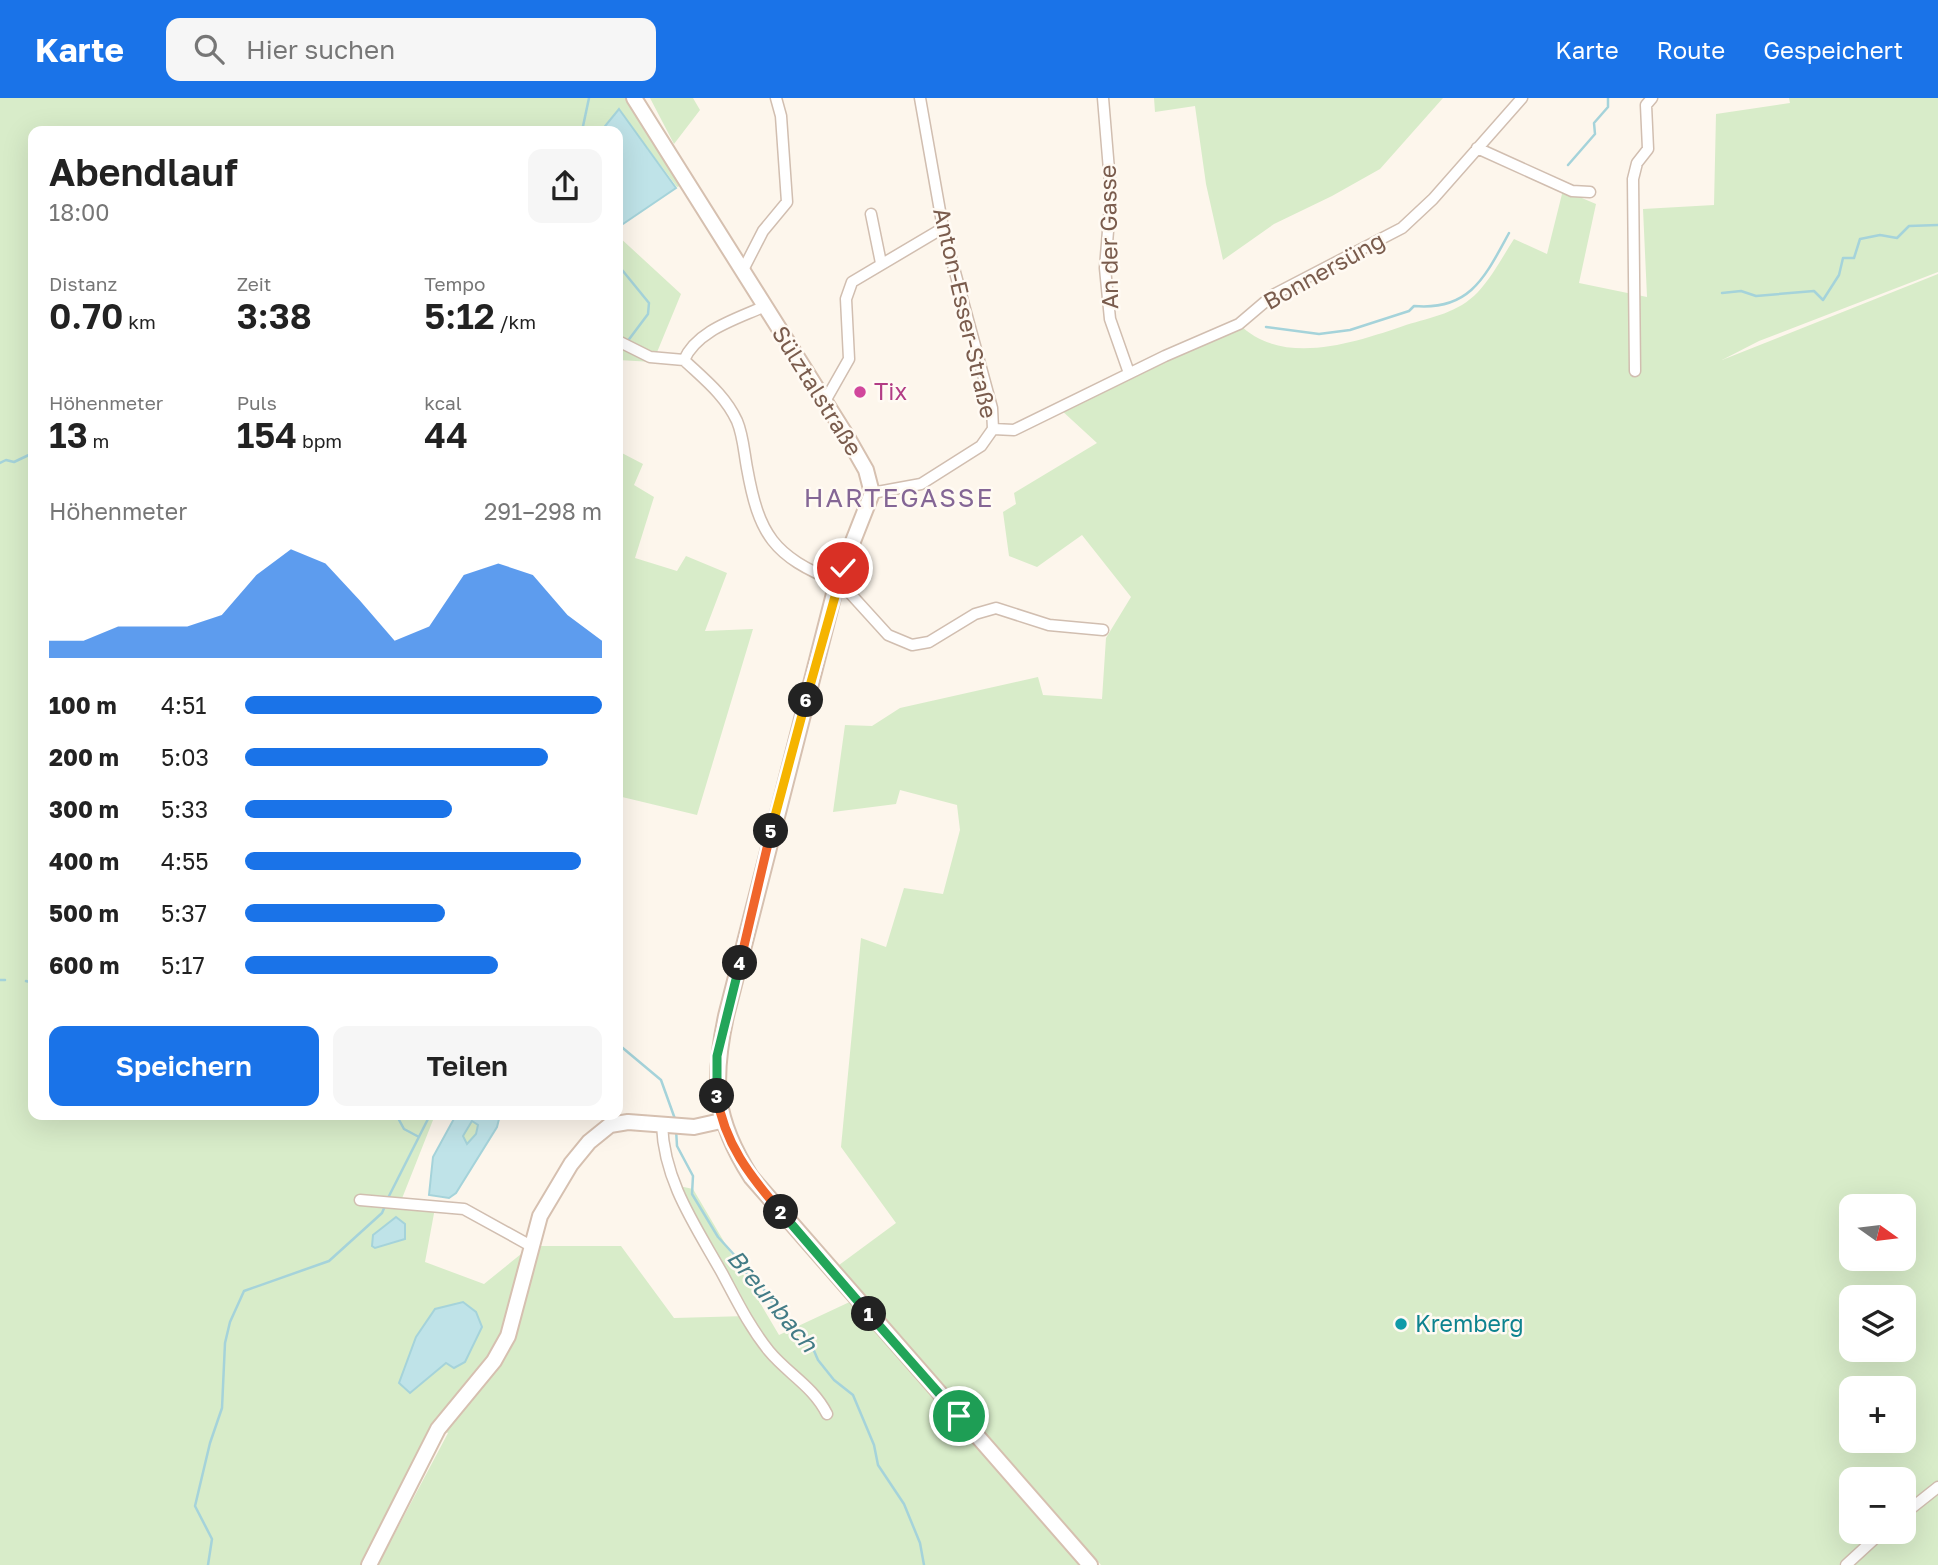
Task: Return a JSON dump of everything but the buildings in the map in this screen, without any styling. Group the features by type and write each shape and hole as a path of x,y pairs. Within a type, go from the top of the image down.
{"main road":[{"name":"Sülztalstraße","path":"634,98 866,470 872,493"},
{"path":"872,493 838,581 723,1029 717,1056 716,1088 721,1121 734,1150 751,1177 1090,1565"},
{"path":"369,1565 439,1429 494,1361 509,1336 540,1216 555,1188 589,1142 610,1125 619,1123 671,1126 721,1121"}],"street":[{"path":"743,270 763,231 787,202 781,116 776,98"},
{"name":"Anton-Esser-Straße","path":"872,493 921,484 981,446 993,429 992,408 943,228 920,98"},
{"name":"An der Gasse","path":"1103,98 1111,194 1105,268 1110,319 1129,373"},
{"name":"Bonnersüng","path":"993,429 1014,430 1129,373 1239,324 1273,295 1402,228 1433,199 1522,98"},
{"path":"1635,371 1633,179 1637,163 1648,149 1646,105 1652,98"},
{"path":"1477,148 1572,191 1590,192"},
{"path":"871,214 881,263"},
{"path":"824,403 849,359 846,299 852,282 943,228"},
{"path":"684,360 688,350 706,334 765,306"},
{"path":"623,344 635,352 650,357 684,360 717,390 737,422 758,517 769,539 799,567 838,581 888,635 912,645 929,642 975,614 996,608 1049,625 1102,630"},
{"path":"671,1126 663,1146 678,1196 748,1324 778,1362 798,1376 819,1398 827,1414"},
{"path":"360,1200 464,1209 531,1246"},
{"path":"1916,1504 1938,1487"},
{"path":"1846,1565 1869,1544"}],"green space":[{"path":"0,98 626,98 680,186 677,187 619,110 605,126 28,126 28,1120 433,1120 401,1201 435,1208 425,1262 484,1284 531,1246 621,1246 674,1318 747,1316 679,1186 693,1189 779,1335 856,1299 1085,1565 378,1565 448,1433 439,1429 369,1565 0,1565"},
{"path":"650,98 693,98 700,110 674,144"},
{"path":"1154,98 1443,98 1380,169 1274,224 1223,260 1206,184 1195,106 1155,112"},
{"path":"1789,98 1938,98 1938,272 1759,341 1722,360 1938,274 1938,1481 1916,1499 1916,1467 1839,1467 1839,1544 1863,1544 1839,1565 1101,1565 835,1268 896,1223 841,1147 861,938 886,947 904,888 943,894 960,830 957,805 900,790 896,804 833,812 845,725 872,726 900,708 1038,677 1043,695 1102,699 1106,638 1131,597 1082,535 1037,567 1009,556 1003,512 1016,504 1014,493 1097,443 1060,409 1239,324 1257,337 1277,345 1320,347 1365,338 1453,310 1483,286 1514,239 1547,254 1563,190 1596,204 1579,283 1647,297 1643,209 1714,205 1716,114 1790,103"},
{"path":"623,241 681,294 653,362 623,360"},
{"path":"623,454 643,464 634,485 654,497 635,558 677,571 686,556 727,573 705,631 753,629 697,815 623,797"},
{"path":"472,1121 478,1125 476,1134 467,1144 462,1136"},
{"path":"1938,1487 1938,1565 1846,1565 1869,1544 1916,1544 1916,1504"}],"water":[{"path":"619,109 676,188 623,224 623,126 605,126"},
{"path":"453,1120 499,1120 456,1193 449,1198 429,1195 433,1157","holes":["472,1121 478,1125 476,1134 467,1144 463,1136"]},
{"path":"396,1217 405,1224 405,1239 375,1248 372,1246 373,1235"},
{"path":"463,1302 476,1312 482,1327 465,1362 454,1368 446,1363 410,1393 399,1383 416,1337 435,1309"}],"waterway":[{"path":"583,126 589,98"},
{"path":"1568,165 1595,134 1594,123 1608,107 1608,98"},
{"path":"1722,293 1741,291 1756,296 1814,291 1823,300 1839,275 1843,258 1854,258 1860,239 1880,235 1897,238 1909,226 1938,225"},
{"path":"1266,327 1319,334 1350,330 1409,311 1414,306 1449,303 1474,288 1492,264 1509,233"},
{"path":"623,271 649,303 648,314 623,347"},
{"path":"0,463 6,460 14,462 28,455"},
{"path":"0,980 5,980"},
{"name":"Breunbach","path":"623,1048 661,1080 675,1119"},
{"path":"399,1120 404,1129 419,1137"},
{"path":"387,1200 427,1120"},
{"name":"Breunbach","path":"676,1129 677,1146 693,1176 692,1194 718,1237 738,1259 744,1271 761,1285 781,1317 808,1337 818,1360 834,1380 853,1395 874,1445 878,1465 904,1504 920,1543 924,1565"},
{"path":"208,1565 212,1539 195,1506 210,1443 222,1408 225,1343 230,1322 244,1291 329,1261 382,1213 385,1206"}],"place":[{"name":"Tix","path":"860,392"},
{"name":"Kremberg","path":"1401,1324"}],"district":[{"name":"HARTEGASSE","path":"899,498"}],"route":[{"path":"843,568 837,582 768,844 717,1056 716,1088 721,1121 734,1150 751,1177 959,1416"}]}
